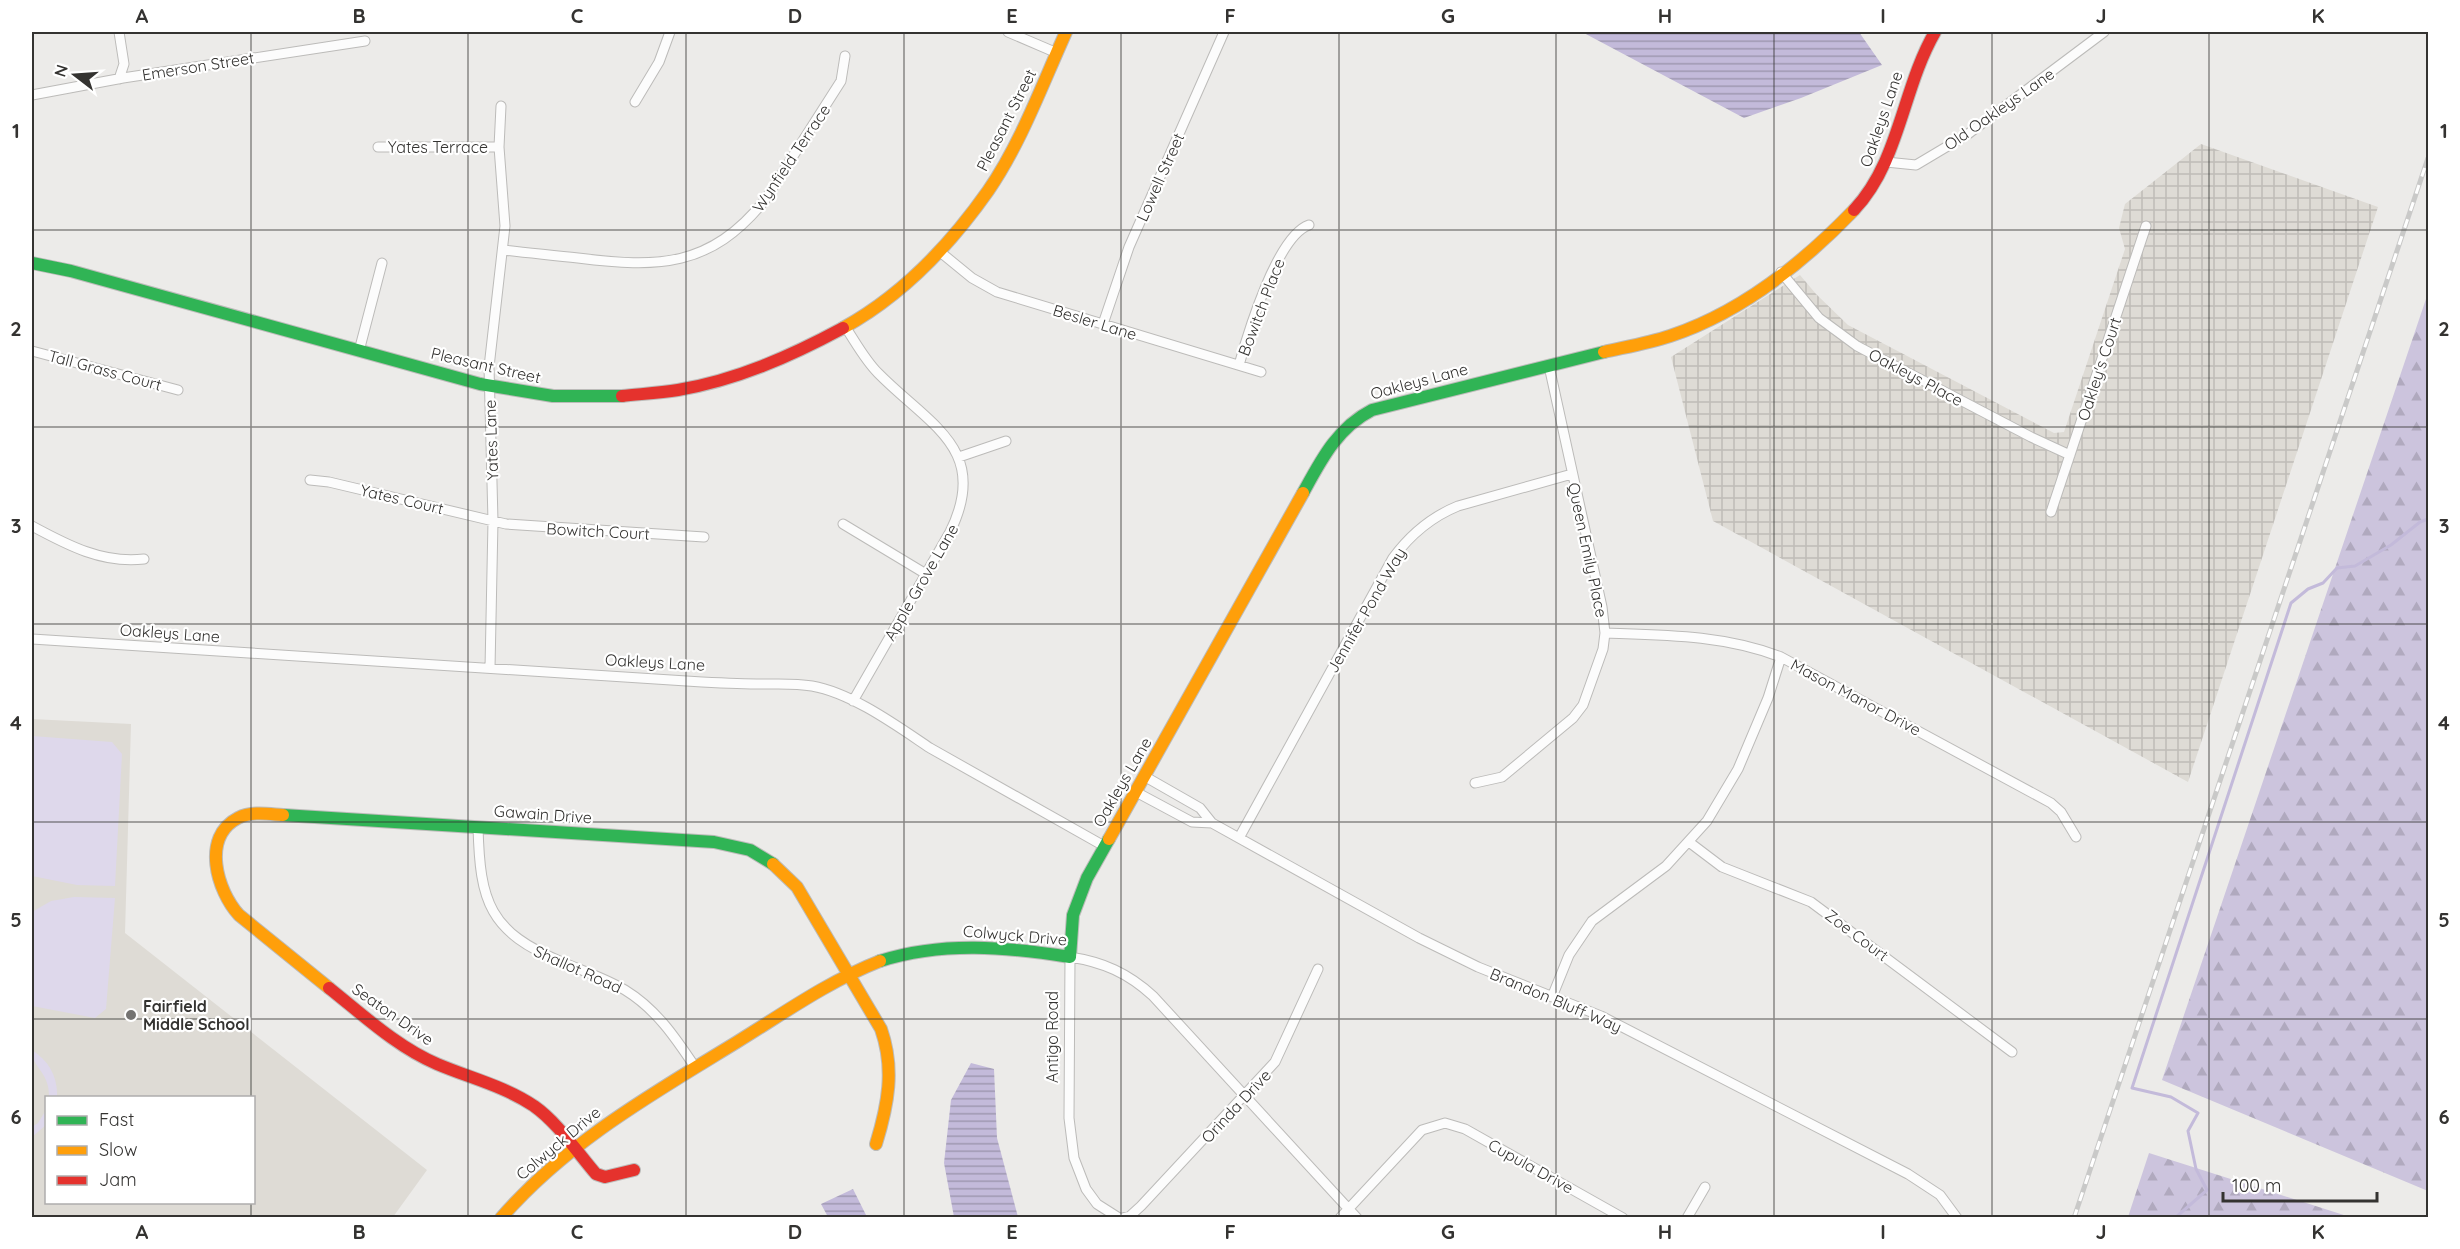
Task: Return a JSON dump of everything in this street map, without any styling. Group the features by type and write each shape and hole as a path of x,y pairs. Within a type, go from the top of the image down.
{"street":[{"path":"119,32 124,64 119,79"},
{"path":"635,102 659,62 670,32"},
{"path":"1008,32 1057,53"},
{"name":"Pleasant Street","path":"32,263 71,271 489,386 550,396 614,398 654,395 715,383 755,371 846,328 895,293 939,251 986,193 1006,161 1066,32"},
{"name":"Lowell Street","path":"1103,324 1129,247 1224,32"},
{"name":"Oakleys Lane","path":"32,639 282,657 702,682 801,684 832,691 853,701 1104,846 1325,453 1342,429 1357,417 1382,406 1670,336 1726,311 1813,249 1850,216 1871,191 1886,162 1911,80 1925,47 1935,32"},
{"name":"Old Oakleys Lane","path":"1886,162 1916,165 1968,134 2104,32"},
{"name":"Emerson Street","path":"32,95 119,79 366,41"},
{"name":"Wynfield Terrace","path":"504,250 646,264 680,259 715,246 740,227 765,200 841,81 845,56"},
{"name":"Yates Lane","path":"490,668 493,521 489,386 492,340 506,225 498,147 501,106"},
{"name":"Yates Terrace","path":"378,147 498,147"},
{"name":"Bowitch Place","path":"1239,365 1258,308 1281,254 1299,229 1309,225"},
{"name":"Oakley's Court","path":"2051,512 2146,226"},
{"name":"Besler Lane","path":"939,251 972,278 997,292 1261,372"},
{"path":"359,351 382,263"},
{"name":"Oakleys Place","path":"1781,272 1820,318 1857,346 2070,455"},
{"name":"Apple Grove Lane","path":"846,328 875,371 944,435 959,457 964,482 960,513 853,701"},
{"name":"Tall Grass Court","path":"32,351 178,390"},
{"name":"Queen Emily Place","path":"1475,783 1502,777 1573,718 1583,705 1603,649 1605,633 1602,607 1549,366"},
{"path":"959,457 1006,441"},
{"name":"Jennifer Pond Way","path":"1239,838 1402,545 1426,523 1458,506 1572,474"},
{"name":"Yates Court","path":"310,480 329,482 493,521"},
{"name":"Bowitch Court","path":"493,521 522,526 704,537"},
{"path":"843,524 926,574"},
{"path":"32,526 64,542 111,560 144,559"},
{"name":"Mason Manor Drive","path":"1605,633 1680,635 1720,640 1758,648 1781,657 2051,803 2061,812 2076,837"},
{"path":"1552,997 1569,955 1592,921 1666,866 1689,843 1720,802 1738,770 1768,698 1781,657"},
{"name":"Brandon Bluff Way","path":"1144,776 1200,808 1212,823 1429,944 1478,967 1601,1016 1920,1181 1940,1196 1957,1218"},
{"name":"Brandon Bluff Way","path":"1136,792 1192,822 1212,823"},
{"name":"Gawain Drive","path":"218,875 216,851 218,838 230,821 245,814 714,842 744,847 771,861 797,888 881,1029 889,1047 891,1062 885,1114 876,1144"},
{"name":"Shallot Road","path":"478,827 481,881 494,911 510,932 532,949 602,978 643,1002 672,1032 695,1067"},
{"name":"Zoe Court","path":"1689,843 1722,867 1811,902 2012,1052"},
{"name":"Antigo Road","path":"1104,846 1078,900 1071,931 1069,1119 1074,1158 1086,1189 1097,1204 1120,1218"},
{"name":"Seaton Drive","path":"218,875 230,903 243,919 380,1029 410,1050 437,1064 501,1087 519,1096 550,1120 592,1171 605,1177 634,1170"},
{"name":"Colwyck Drive","path":"501,1218 537,1179 573,1148 619,1114 829,985 880,961 899,955 959,946 988,946 1100,962 1138,982 1357,1218"},
{"name":"Orinda Drive","path":"1120,1218 1130,1216 1141,1206 1263,1077 1280,1054 1318,969"},
{"name":"Cupula Drive","path":"1348,1208 1418,1134 1435,1124 1452,1124 1465,1129 1623,1218"},
{"path":"1687,1218 1705,1186"},
{"path":"1340,1218 1348,1208"}],"shaded area":[{"path":"1582,32 1859,32 1882,65 1744,118"},
{"path":"2201,144 2378,207 2188,782 1713,521 1671,357 1800,275 1848,325 2054,433 2064,432 2125,249 2119,228 2125,204"},
{"name":"Fairfield Middle School","path":"32,719 131,724 125,933 427,1170 393,1217 32,1217"},
{"path":"32,736 112,742 122,754 115,886 77,885 32,876"},
{"path":"74,897 115,898 106,1009 95,1018 32,1006 32,912 51,901"},
{"path":"32,1050 48,1064 56,1083 57,1096 49,1096 47,1082 32,1056"},
{"path":"971,1063 994,1069 997,1138 1018,1217 954,1217 944,1163 951,1100"},
{"path":"45,1112 45,1126 32,1137 32,1127 38,1123"},
{"path":"853,1189 867,1217 828,1217 821,1204"}],"green space":[{"path":"2428,293 2428,1191 2162,1080"},
{"path":"2149,1153 2350,1217 2128,1217"}],"waterway":[{"path":"2175,1218 2207,1190 2196,1169 2188,1131 2198,1113 2171,1097 2132,1088 2291,603 2308,589 2323,583 2337,568 2355,566 2391,545 2420,522 2428,519"}],"railway":[{"path":"2074,1218 2428,158"}],"traffic: fast":[{"path":"32,263 71,271 480,384 553,396 622,396"},
{"path":"1303,493 1340,435 1360,417 1372,410 1604,352"},
{"path":"283,815 714,842 750,850 773,864"},
{"path":"880,961 951,948 998,949 1070,957 1073,915 1087,878 1109,839"}],"traffic: slow":[{"path":"843,328 885,301 923,268 973,211 1011,153 1066,32"},
{"path":"1604,352 1670,336 1696,326 1746,300 1792,267 1854,210"},
{"path":"1109,839 1303,493"},
{"path":"283,815 249,814 238,818 227,827 219,838 216,851 219,879 231,905 239,915 329,988"},
{"path":"773,864 797,887 881,1029 889,1073 887,1101 876,1144"},
{"path":"501,1218 554,1166 642,1100 807,998 880,961"}],"traffic: jam":[{"path":"1854,210 1869,191 1881,170 1915,77 1935,32"},
{"path":"622,396 678,390 721,380 763,366 843,328"},
{"path":"329,988 408,1049 437,1064 499,1088 534,1106 559,1129 596,1174 605,1177 634,1170"}],"place":[{"name":"Fairfield Middle School","path":"131,1015"}]}
